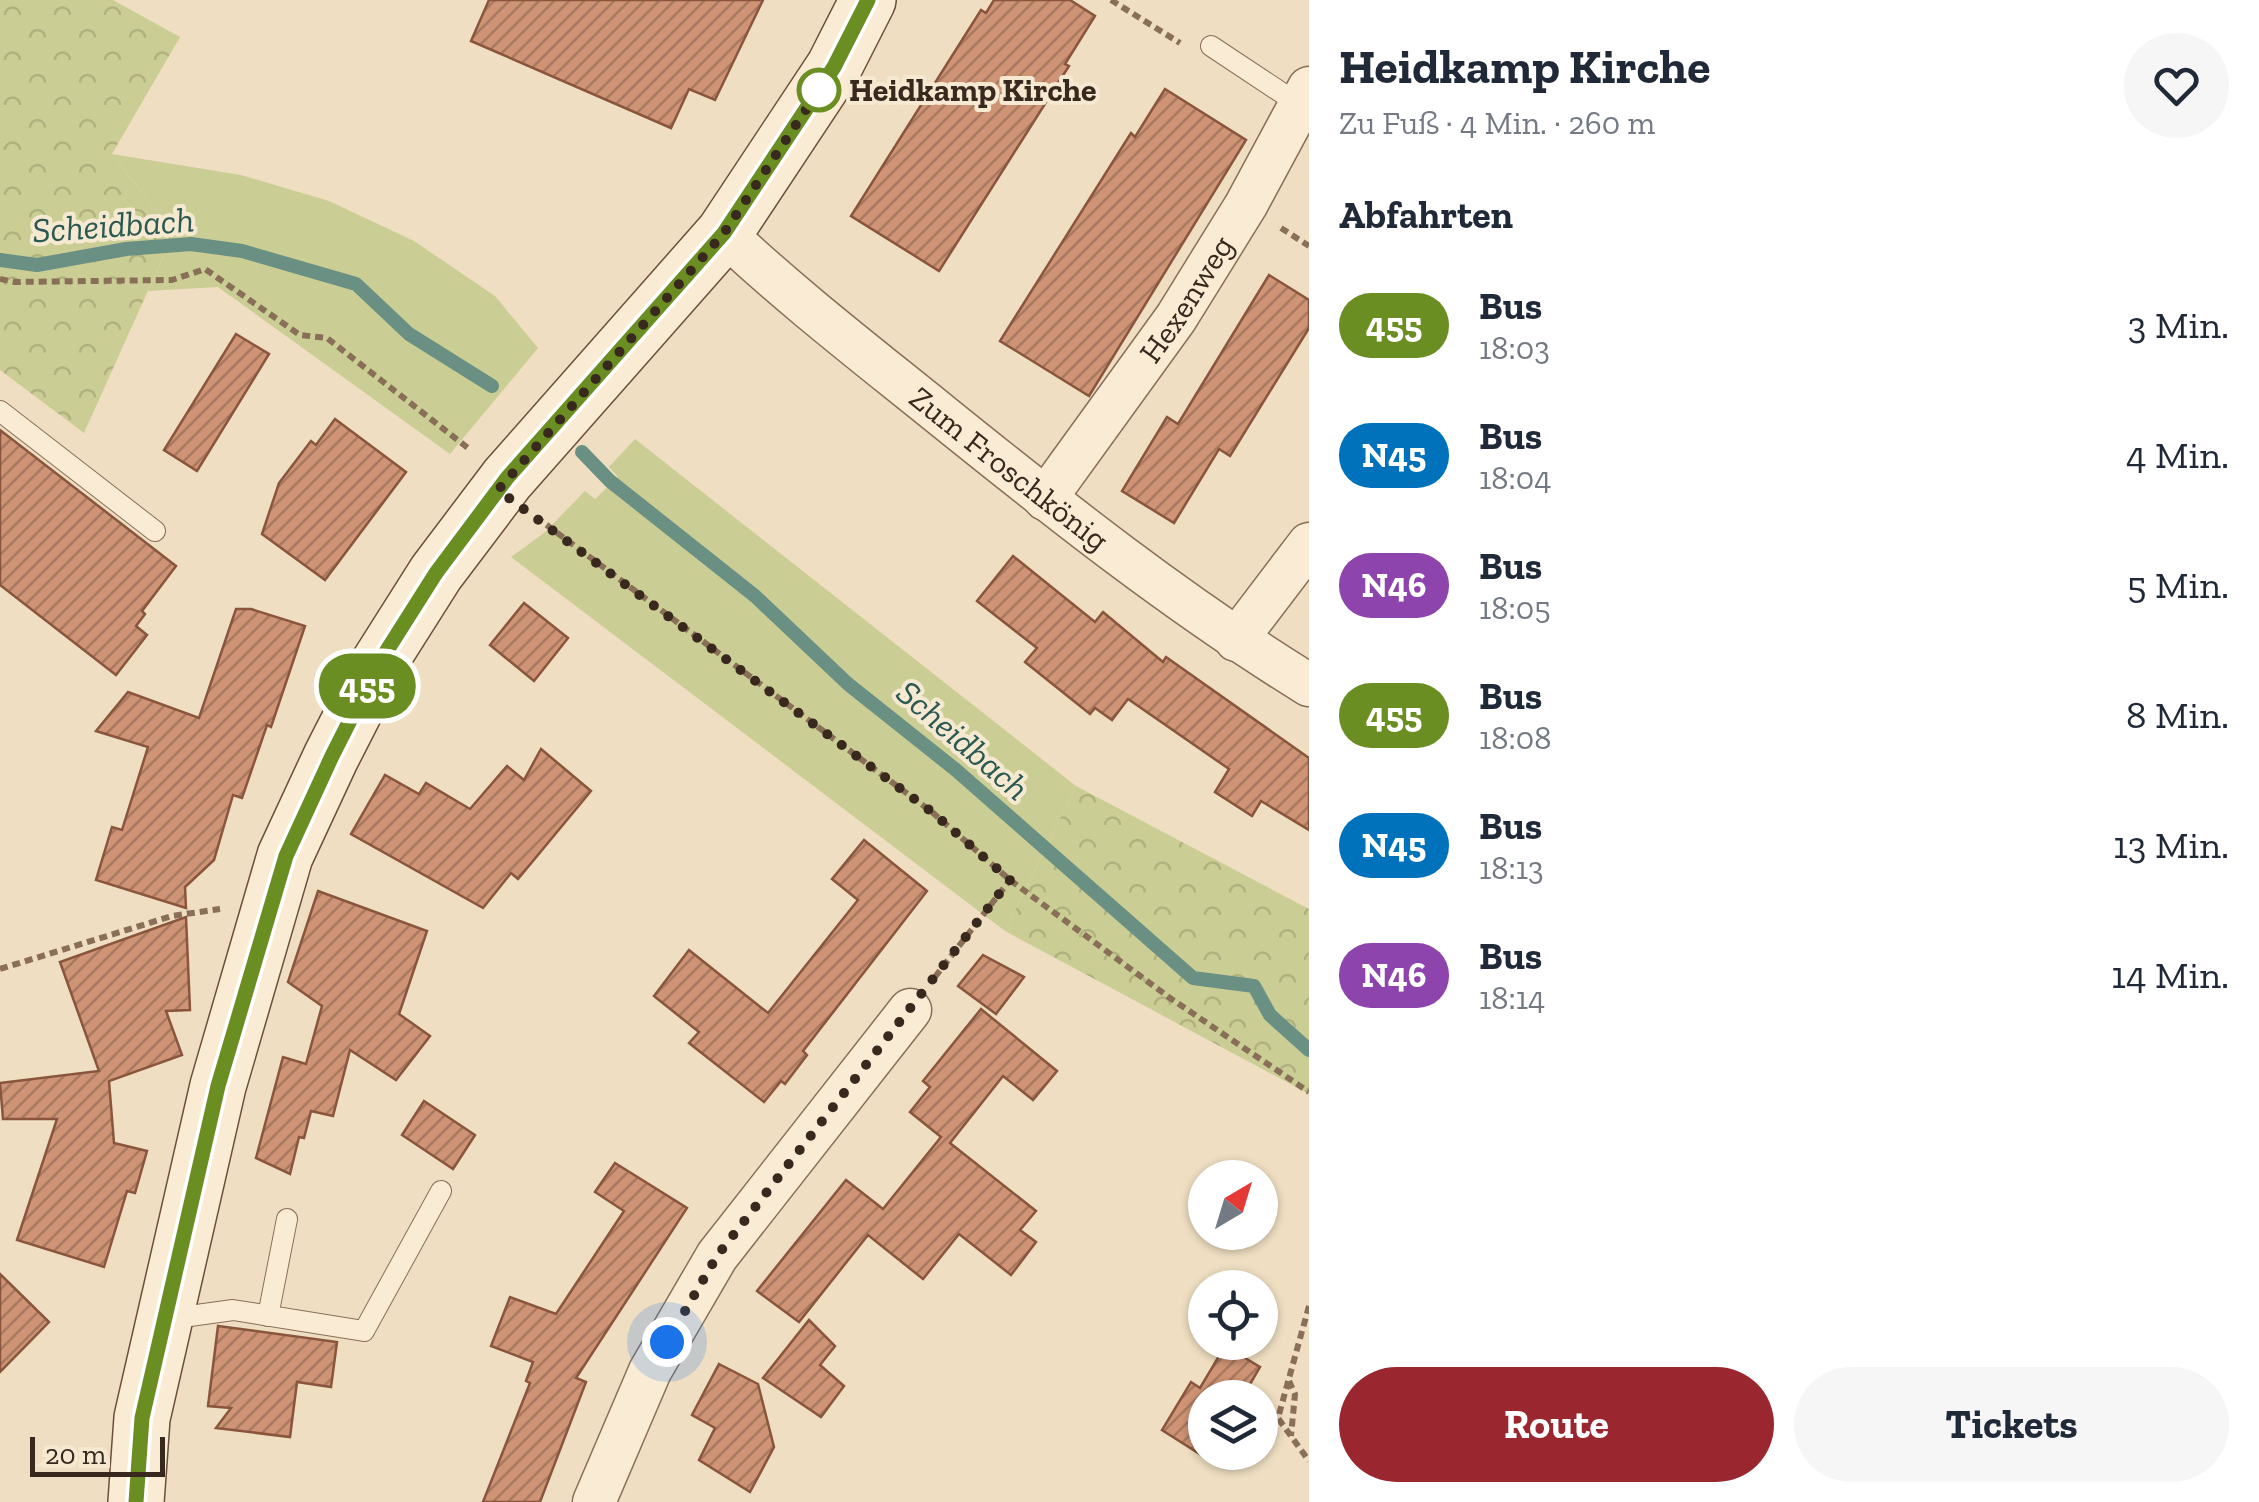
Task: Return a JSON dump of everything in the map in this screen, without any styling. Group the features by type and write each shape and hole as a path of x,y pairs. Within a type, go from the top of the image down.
{"main road":[{"path":"136,1502 142,1418 218,1086 286,856 379,663 436,573 503,484 724,233 834,67 868,0"}],"street":[{"name":"Hexenweg","path":"1044,499 1176,318 1246,205 1304,96"},
{"name":"Zum Froschkönig","path":"724,233 776,282 1044,499 1236,640 1309,685"},
{"path":"1236,640 1309,544"},
{"path":"594,1502 650,1371 717,1256 910,1010"}],"lane":[{"path":"1211,46 1304,96"},
{"path":"0,410 155,531"},
{"path":"164,1320 234,1310 364,1331 441,1191"},
{"path":"268,1316 287,1219"}],"path":[{"path":"1112,0 1183,44 1211,46"},
{"path":"0,279 172,280 205,269 300,335 327,338 503,484 932,812 1010,880 1170,998 1308,1091"},
{"path":"910,1010 1010,880"},
{"path":"0,969 172,916 271,906"},
{"path":"1309,1306 1278,1418 1309,1461"},
{"path":"1288,1380 1295,1394 1291,1436"}],"green space":[{"path":"0,0 113,0 180,37 112,154 174,233 84,433 0,370"},
{"path":"112,154 241,175 329,201 414,241 495,296 538,348 450,454 218,287 148,291 174,233"},
{"path":"635,439 1076,786 1005,931 511,557 544,533 585,491 595,499 618,477 609,467"},
{"path":"1076,786 1309,909 1309,1094 1005,931"}],"building":[{"path":"489,0 763,0 715,100 689,89 671,128 471,41"},
{"path":"994,0 1070,0 1095,16 1065,64 1069,66 939,271 851,216 981,10 986,13"},
{"path":"1165,89 1246,140 1089,396 1000,341 1131,133 1135,137"},
{"path":"1269,275 1309,300 1309,328 1230,456 1219,449 1174,523 1122,491 1167,417 1178,424"},
{"path":"236,334 269,354 197,471 164,450"},
{"path":"335,419 406,472 325,580 262,534 279,483 311,441 316,445"},
{"path":"0,430 176,566 142,611 145,614 136,626 147,635 116,675 0,585"},
{"path":"1013,556 1095,622 1103,612 1163,662 1166,657 1309,758 1309,830 1261,801 1252,816 1215,792 1229,769 1128,699 1112,720 1095,708 1090,714 1025,662 1037,648 977,601"},
{"path":"524,603 568,638 534,681 490,645"},
{"path":"236,609 251,609 305,626 242,798 233,795 214,860 185,887 186,908 96,880 112,827 122,830 148,747 96,731 128,692 199,718"},
{"path":"541,749 591,791 518,879 511,873 483,908 351,834 385,775 419,794 426,783 470,809 507,766 524,780"},
{"path":"864,840 927,891 803,1051 807,1055 785,1084 781,1081 764,1102 689,1043 699,1032 654,996 689,950 768,1013 858,900 832,879"},
{"path":"318,891 427,931 399,1014 430,1036 396,1080 350,1050 333,1116 311,1111 304,1138 299,1137 290,1174 256,1158 283,1057 306,1064 322,1006 288,982"},
{"path":"186,917 190,1010 166,1011 182,1055 109,1081 114,1143 147,1151 135,1193 127,1191 104,1267 17,1240 57,1119 3,1119 0,1083 99,1071 60,962"},
{"path":"983,955 1024,977 996,1014 958,986"},
{"path":"981,1009 1057,1071 1033,1100 1003,1076 950,1143 1036,1211 1020,1230 1036,1242 1011,1275 959,1234 923,1279 868,1235 799,1322 757,1291 846,1180 883,1209 941,1137 910,1112 930,1087 923,1081"},
{"path":"424,1101 475,1135 453,1169 402,1135"},
{"path":"615,1163 687,1208 576,1378 586,1382 540,1502 483,1502 530,1383 526,1381 533,1362 491,1346 510,1297 556,1314 624,1211 595,1192"},
{"path":"0,1274 49,1322 0,1372"},
{"path":"809,1320 835,1346 820,1365 844,1386 821,1417 763,1378"},
{"path":"218,1326 337,1342 331,1387 297,1382 290,1437 216,1428 231,1408 208,1406"},
{"path":"1217,1360 1248,1360 1260,1367 1252,1380 1205,1380"},
{"path":"719,1364 758,1384 774,1447 750,1492 699,1460 715,1428 692,1415"},
{"path":"1188,1387 1188,1447 1162,1430"}],"waterway":[{"name":"Scheidbach","path":"0,260 37,265 126,249 191,244 242,251 356,284 409,334 492,386"},
{"name":"Scheidbach","path":"582,452 610,481 755,596 848,684 956,770 1193,978 1254,986 1270,1015 1309,1050"}],"bus line":[{"name":"455","path":"136,1502 142,1418 218,1086 286,856 332,756 379,663 436,573 507,478 724,233 834,67 868,0"}],"place":[{"name":"Heidkamp Kirche","path":"819,90"}],"route":[{"path":"667,1342 717,1256 1010,880 932,812 498,490 724,233 819,90"}]}
